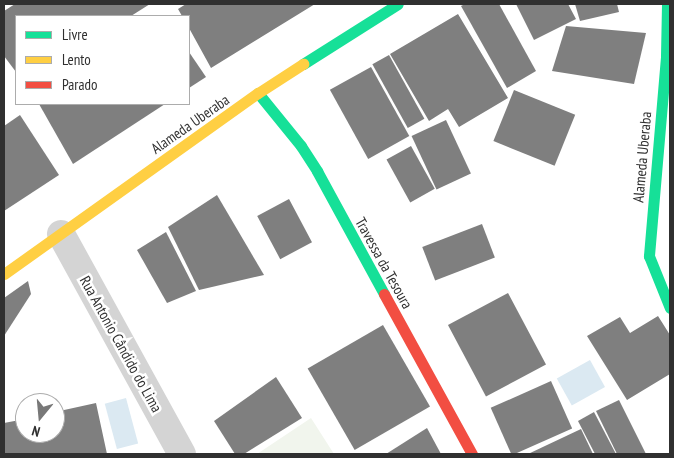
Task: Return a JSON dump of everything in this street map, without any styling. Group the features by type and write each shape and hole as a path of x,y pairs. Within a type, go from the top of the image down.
{"street":[{"name":"Alameda Uberaba","path":"4,274 258,94 398,4"},
{"name":"Alameda Uberaba","path":"668,4 666,57 649,256 670,308"},
{"name":"Travessa da Tesoura","path":"258,94 301,146 316,171 472,454"},
{"name":"Rua Antonio Cândido do Lima","path":"61,234 182,454"}],"shaded area":[{"path":"590,360 605,387 572,406 557,378"},
{"path":"126,398 138,443 117,449 105,404"},
{"path":"311,418 334,454 257,454"}],"building":[{"path":"15,4 150,4 133,15 15,15 15,71 4,56 4,11"},
{"path":"186,4 315,4 211,68 190,30 190,15 181,15 178,9"},
{"path":"465,4 499,4 536,71 507,88 461,6"},
{"path":"516,4 568,4 576,19 534,40"},
{"path":"575,4 617,4 619,12 580,21"},
{"path":"458,14 508,98 459,127 448,109 429,121 390,54"},
{"path":"566,26 646,33 634,84 552,71"},
{"path":"190,53 206,77 190,87"},
{"path":"389,55 424,119 408,128 372,64"},
{"path":"371,67 409,136 368,159 330,90"},
{"path":"514,90 575,115 555,166 493,141"},
{"path":"40,105 163,105 73,164"},
{"path":"20,115 59,175 4,211 4,126"},
{"path":"446,120 471,173 436,190 412,136"},
{"path":"411,146 435,189 410,202 387,160"},
{"path":"217,195 264,275 199,290 168,227"},
{"path":"289,199 312,242 280,259 257,216"},
{"path":"482,224 495,258 435,281 422,247"},
{"path":"166,232 196,291 167,303 137,250"},
{"path":"28,281 31,294 4,336 4,298"},
{"path":"508,293 546,365 486,396 448,325"},
{"path":"658,316 670,335 670,374 627,400 587,336 620,317 630,333"},
{"path":"383,325 430,406 355,450 308,368"},
{"path":"276,377 302,418 244,454 235,454 214,421"},
{"path":"551,381 572,429 511,454 491,408"},
{"path":"619,400 646,454 617,454 596,411"},
{"path":"96,403 107,454 4,454 4,423 15,421 15,443 65,443 65,410"},
{"path":"594,412 616,454 595,454 578,421"},
{"path":"427,428 441,454 386,454"},
{"path":"581,429 593,454 528,454"}],"traffic: fast":[{"path":"303,64 398,4"},
{"path":"667,4 666,57 649,256 670,308"},
{"path":"258,93 301,146 317,171 384,294"}],"traffic: slow":[{"path":"4,274 258,93 303,64"}],"traffic: jam":[{"path":"384,294 472,454"}]}
